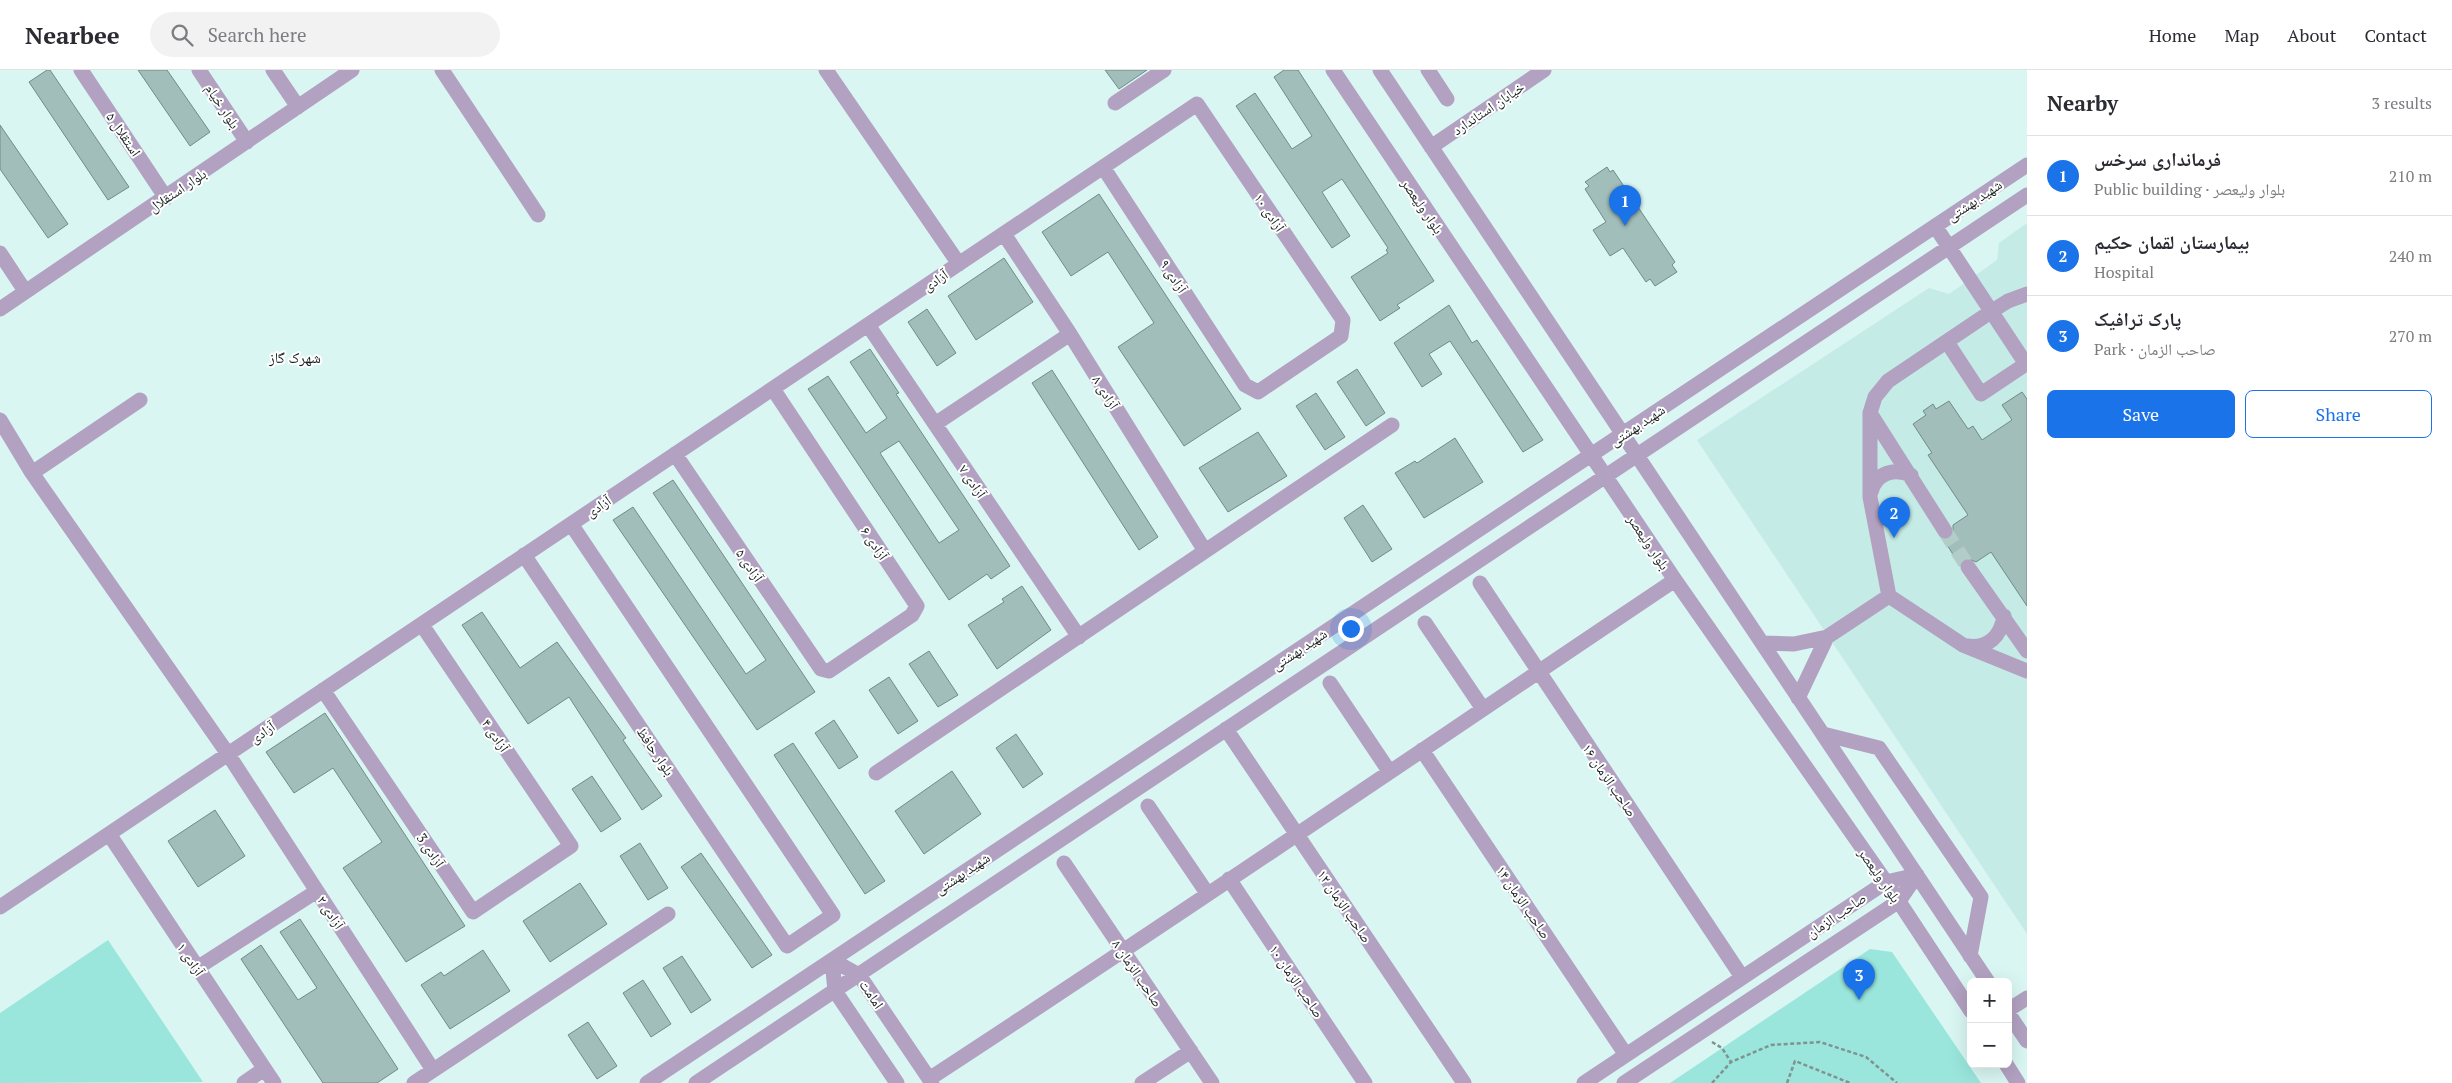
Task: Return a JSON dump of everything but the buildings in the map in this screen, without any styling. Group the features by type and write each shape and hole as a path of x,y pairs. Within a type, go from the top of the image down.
{"street":[{"name":"استقلال ۵","path":"81,70 166,198"},
{"name":"بلوار خیام","path":"199,70 247,142"},
{"path":"273,70 298,108"},
{"name":"بلوار استقلال","path":"0,309 352,70"},
{"path":"442,70 538,215"},
{"path":"826,70 959,264"},
{"path":"1115,103 1164,70"},
{"name":"بلوار ولیعصر","path":"1333,70 1604,477 1886,882 1967,1005"},
{"path":"1380,70 1985,978"},
{"path":"1428,70 1447,99"},
{"name":"خیابان استاندارد","path":"1431,147 1544,70"},
{"name":"آزادی","path":"0,907 1197,104"},
{"name":"آزادی ۱۰","path":"1197,104 1343,320 1341,336 1258,392 1245,385"},
{"name":"شهید بهشتی","path":"647,1083 2027,165"},
{"name":"آزادی ۹","path":"1102,168 1245,385"},
{"name":"شهید بهشتی","path":"696,1083 2027,195"},
{"path":"1935,226 2026,364 1981,394 1947,342"},
{"name":"آزادی ۸","path":"1004,234 1070,334 1206,551"},
{"path":"0,253 25,292"},
{"path":"2027,294 2008,301 1888,381 1875,397 1870,412 1870,497 1888,596 1963,645 2027,671"},
{"name":"آزادی ۷","path":"868,325 1079,637"},
{"path":"935,424 1070,334"},
{"name":"آزادی ۶","path":"772,389 917,606 912,615 829,671"},
{"path":"32,472 140,400"},
{"path":"1870,412 1911,475 1944,531"},
{"name":"آزادی ۲","path":"0,420 32,472 228,754 433,1070"},
{"path":"876,773 1392,426"},
{"name":"آزادی ۵","path":"675,454 821,670 829,671"},
{"path":"1870,497 1873,486 1884,474 1901,470 1911,475"},
{"name":"بلوار حافظ","path":"524,555 787,946 833,915 571,524"},
{"path":"1968,567 2027,651"},
{"path":"930,1081 1674,580"},
{"name":"صاحب الزمان ۱۶","path":"1480,583 1742,977"},
{"path":"1762,643 1794,644 1826,637 1888,596"},
{"path":"1963,645 1975,647 1986,645 1996,638 2002,627 2004,616"},
{"path":"1425,623 1483,709"},
{"name":"آزادی ۴","path":"422,624 571,846"},
{"path":"1798,698 1826,637"},
{"path":"1330,682 1389,771"},
{"name":"آزادی 3","path":"323,690 473,912 571,846"},
{"name":"صاحب الزمان ۱۲","path":"1226,729 1464,1083"},
{"path":"1823,734 1879,748 1981,896 1970,956"},
{"name":"صاحب الزمان ۱۴","path":"1422,750 1626,1055"},
{"path":"1148,806 1207,893"},
{"name":"آزادی ۱","path":"109,834 274,1083"},
{"name":"صاحب الزمان ۸","path":"1064,862 1212,1083"},
{"name":"صاحب الزمان","path":"1584,1083 1886,882 1916,875"},
{"name":"صاحب الزمان","path":"1624,1083 1898,901 1916,875"},
{"name":"صاحب الزمان ۱۰","path":"1229,879 1365,1083"},
{"path":"198,968 317,891"},
{"path":"414,1083 668,914"},
{"name":"امامت","path":"832,960 859,975 930,1081"},
{"name":"امامت","path":"832,960 835,990 897,1083"},
{"path":"2012,1009 2027,998"},
{"path":"2012,1018 2027,1041"},
{"path":"1142,1083 1191,1051"},
{"path":"2009,1068 2018,1083"},
{"path":"244,1083 264,1069"}],"path":[{"path":"1699,1033 1722,1048 1731,1062"},
{"path":"1712,1083 1731,1062 1771,1045 1820,1042 1866,1057 1897,1083"},
{"path":"1787,1083 1795,1061 1850,1083"},
{"path":"1890,1083 1892,1078"}],"shaded area":[{"path":"2027,223 2027,934 1697,440 1929,288 1949,294 1997,260 1999,243"}],"green space":[{"path":"108,940 203,1082 0,1083 0,1013"},
{"path":"1870,949 1892,952 1967,1062 1967,1068 1971,1068 1981,1083 1670,1083"}],"tunnel":[{"path":"1945,531 1968,567"}],"place":[{"name":"فرمانداری سرخس","path":"1625,226"},
{"name":"بیمارستان لقمان حکیم","path":"1894,538"},
{"name":"پارک ترافیک","path":"1859,1000"}],"district":[{"name":"شهرک گاز","path":"295,357"}]}
